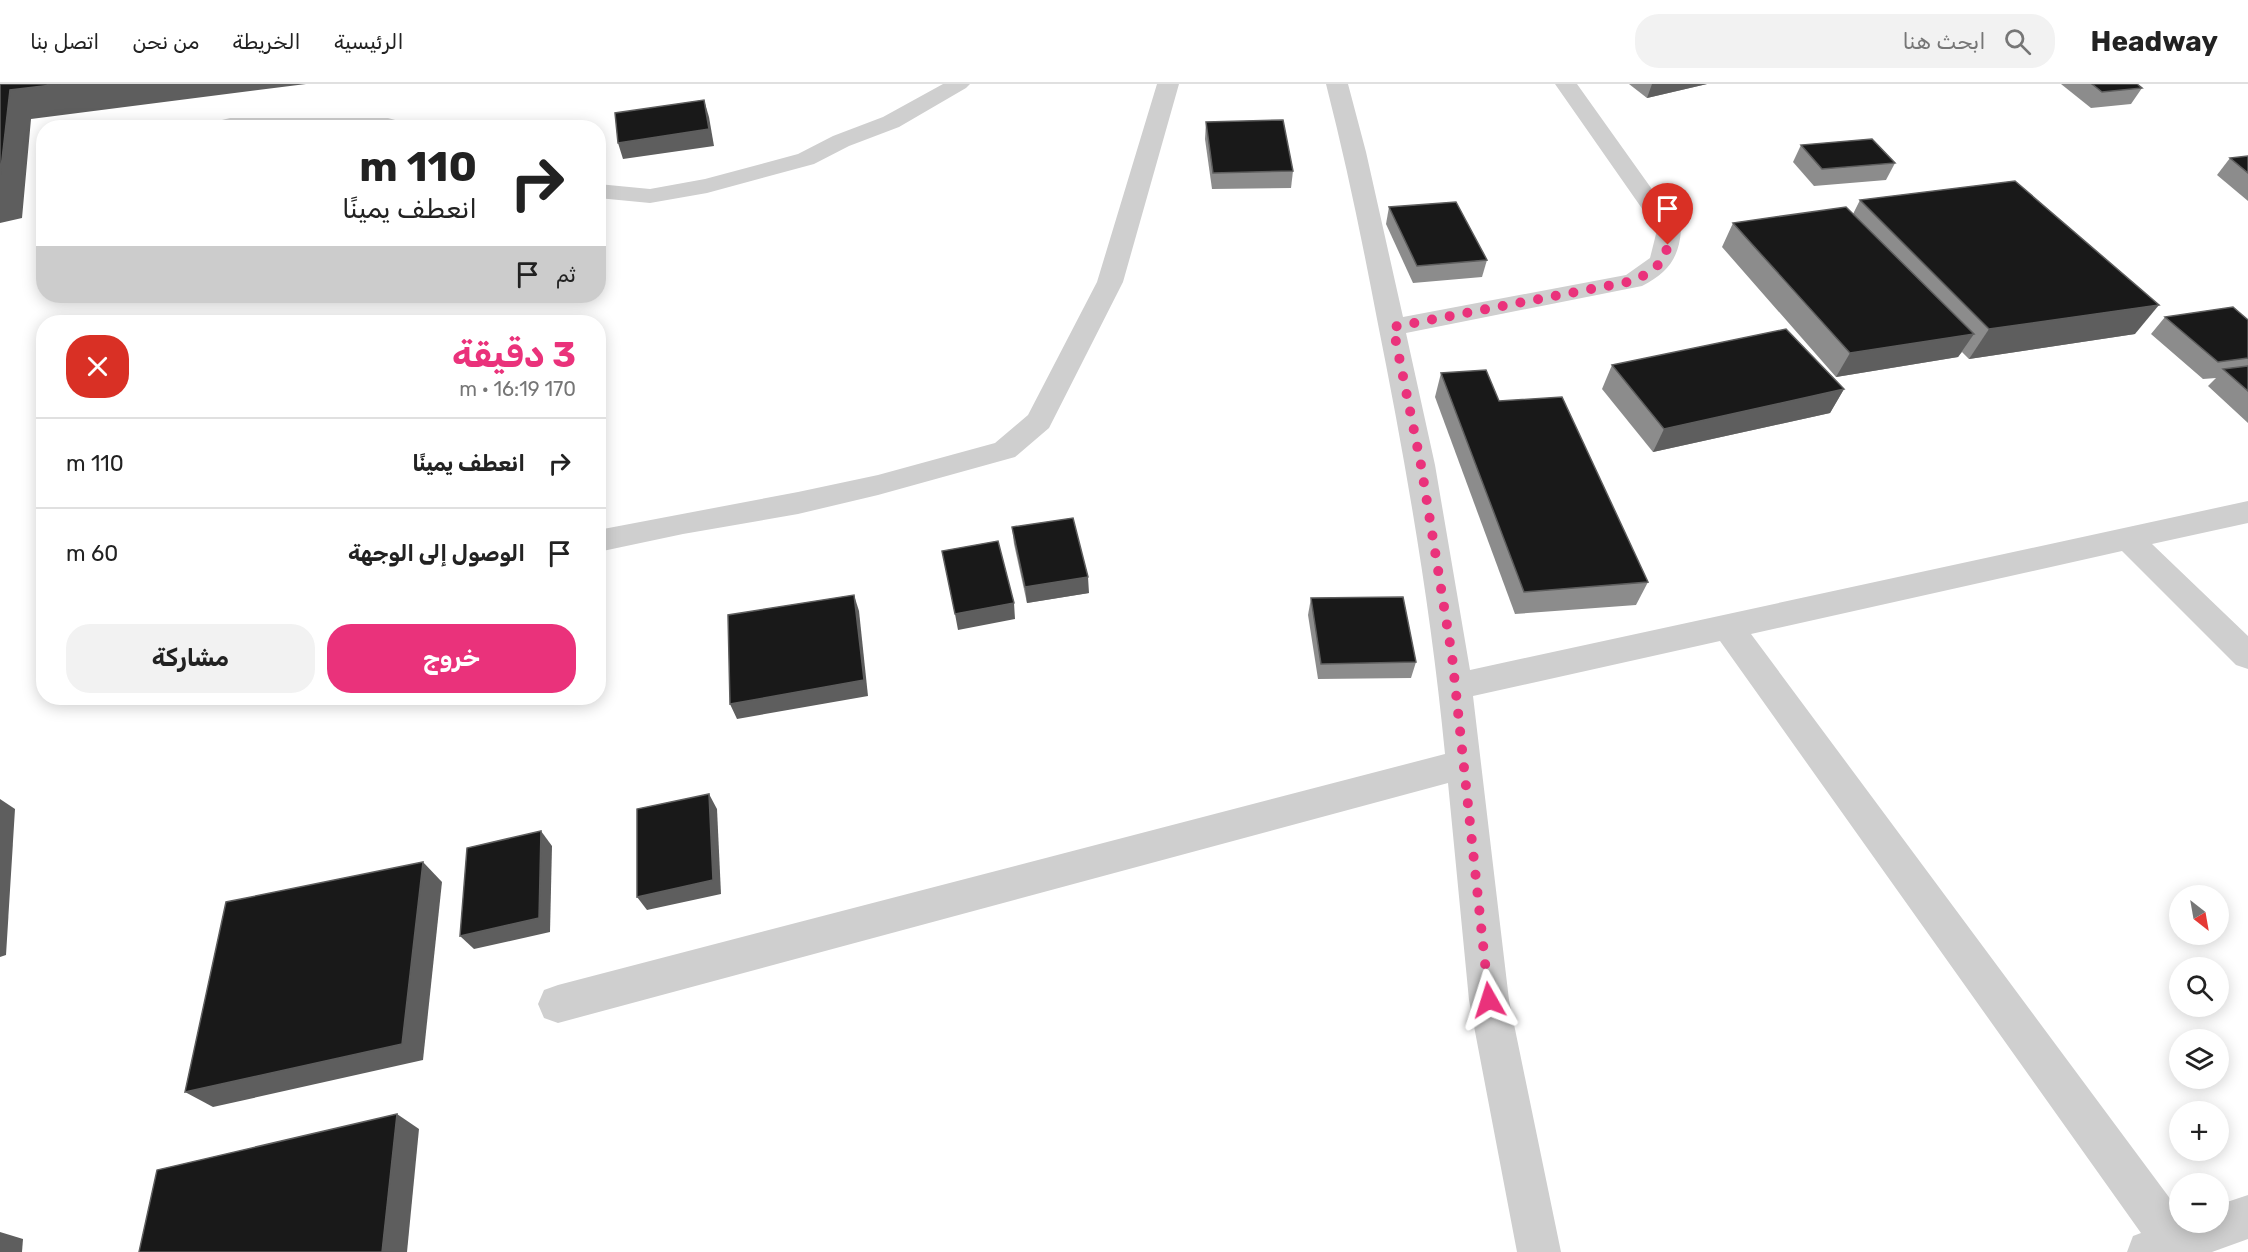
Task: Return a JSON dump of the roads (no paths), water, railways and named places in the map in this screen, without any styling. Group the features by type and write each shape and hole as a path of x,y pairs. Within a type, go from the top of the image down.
{"street":[{"path":"606,192 650,196 707,186 806,159 841,141 891,122 959,84"},
{"path":"606,539 798,503 878,485 1005,450 1039,421 1110,282 1168,84"},
{"path":"1337,84 1355,152 1421,465 1455,687 1489,1000 1539,1252"},
{"path":"1393,327 1633,281 1652,271 1664,259 1669,230 1566,84"},
{"path":"1455,687 2248,512"},
{"path":"2128,539 2248,656"},
{"path":"1728,627 2162,1247 2248,1217"},
{"path":"558,1004 1464,764"}]}
